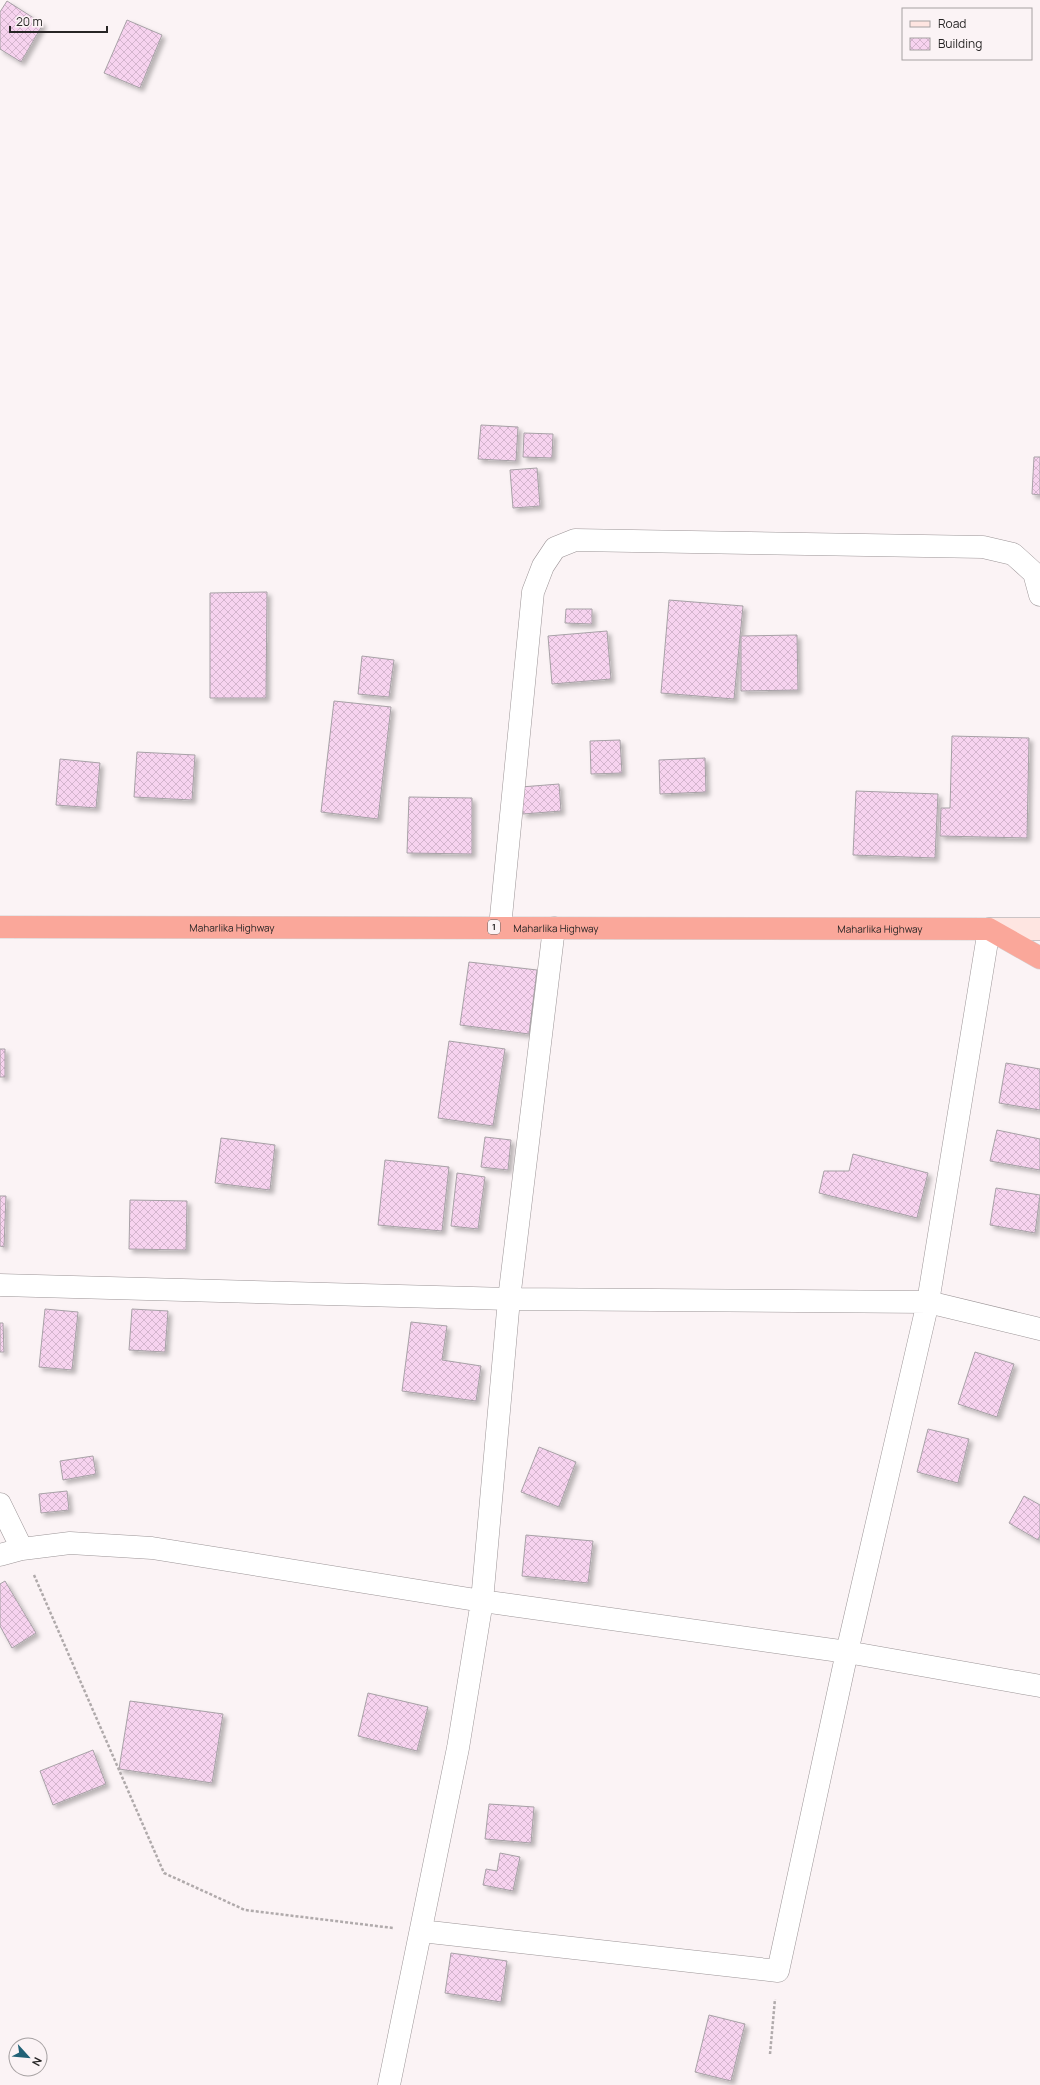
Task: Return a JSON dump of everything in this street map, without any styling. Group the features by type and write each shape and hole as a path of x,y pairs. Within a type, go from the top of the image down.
{"highway":[{"name":"Maharlika Highway","path":"0,927 989,929"},
{"path":"989,929 1040,958"}],"main road":[{"name":"Maharlika Highway","path":"989,929 1040,929"}],"street":[{"path":"500,927 533,592 543,566 555,548 575,540 983,547 1014,554 1034,573 1040,595"},
{"path":"389,2085 458,1748 482,1601 509,1298 554,928"},
{"path":"421,1931 778,1971 846,1652 928,1302 989,929"},
{"path":"0,1285 509,1298 928,1302 1040,1329"},
{"path":"0,1504 22,1549"},
{"path":"0,1555 22,1549 70,1543 152,1548 482,1601 846,1652 1040,1686"}],"path":[{"path":"22,1549 164,1873 245,1910 421,1931"},
{"path":"770,2054 778,1971"}],"building":[{"path":"7,1 43,24 21,62 0,49 0,12"},
{"path":"127,20 162,35 140,88 104,73"},
{"path":"481,425 518,427 516,461 478,459"},
{"path":"524,433 553,434 552,458 523,457"},
{"path":"1034,457 1040,457 1040,495 1032,494"},
{"path":"537,468 540,506 513,508 510,470"},
{"path":"267,592 266,698 210,698 210,593"},
{"path":"669,600 743,606 734,699 661,693"},
{"path":"566,609 592,609 592,624 565,623"},
{"path":"607,631 611,679 552,684 548,636"},
{"path":"797,635 798,690 741,691 741,636"},
{"path":"362,656 394,660 389,697 358,694"},
{"path":"334,701 391,707 378,819 321,812"},
{"path":"952,736 1029,738 1027,838 940,836 941,808 950,808"},
{"path":"620,740 622,773 591,774 590,741"},
{"path":"137,752 195,755 192,800 134,797"},
{"path":"705,758 706,792 660,794 659,760"},
{"path":"60,759 100,763 96,808 56,805"},
{"path":"559,784 561,811 523,814 521,787"},
{"path":"856,791 938,794 935,858 853,855"},
{"path":"409,797 472,798 472,854 407,853"},
{"path":"469,962 537,970 529,1034 460,1025"},
{"path":"449,1041 505,1049 493,1126 438,1118"},
{"path":"0,1049 5,1049 5,1077 0,1077"},
{"path":"1006,1063 1040,1069 1040,1110 999,1103"},
{"path":"997,1130 1040,1139 1040,1170 990,1161"},
{"path":"485,1137 511,1140 508,1170 481,1167"},
{"path":"221,1138 275,1145 270,1190 215,1183"},
{"path":"853,1154 928,1173 917,1218 819,1193 824,1171 849,1171"},
{"path":"385,1160 449,1167 442,1231 378,1225"},
{"path":"457,1173 485,1177 478,1229 451,1226"},
{"path":"996,1188 1040,1195 1035,1233 990,1225"},
{"path":"0,1196 6,1196 4,1247 0,1246"},
{"path":"130,1200 187,1201 186,1250 129,1249"},
{"path":"45,1309 78,1312 72,1370 39,1367"},
{"path":"132,1309 168,1311 165,1352 129,1350"},
{"path":"411,1322 447,1326 442,1360 481,1366 476,1401 402,1391"},
{"path":"0,1323 3,1323 4,1352 0,1352"},
{"path":"975,1352 1014,1364 997,1417 958,1404"},
{"path":"928,1429 969,1439 958,1483 917,1472"},
{"path":"539,1447 576,1462 559,1507 521,1492"},
{"path":"93,1456 96,1474 63,1480 60,1461"},
{"path":"67,1491 69,1510 41,1513 39,1494"},
{"path":"1024,1496 1040,1505 1040,1536 1038,1540 1009,1523"},
{"path":"526,1535 593,1541 588,1583 522,1576"},
{"path":"5,1581 36,1633 12,1648 0,1626 0,1584"},
{"path":"368,1693 428,1707 417,1751 358,1736"},
{"path":"130,1701 223,1714 212,1783 119,1769"},
{"path":"93,1750 106,1784 53,1805 40,1771"},
{"path":"489,1804 534,1807 531,1843 485,1839"},
{"path":"500,1853 520,1857 513,1891 483,1885 486,1869 497,1871"},
{"path":"451,1953 507,1961 501,2002 445,1993"},
{"path":"709,2015 745,2024 731,2081 695,2072"}]}
